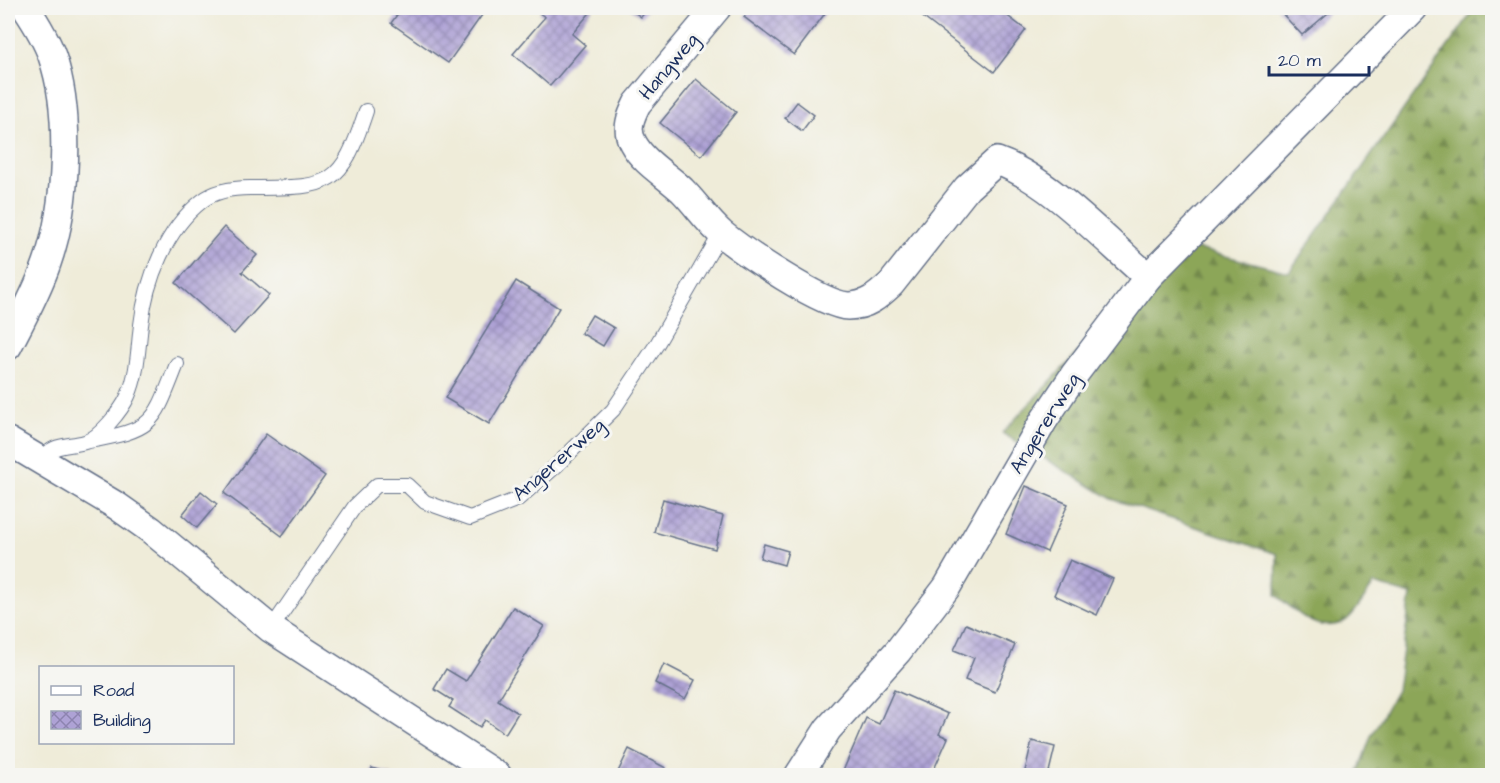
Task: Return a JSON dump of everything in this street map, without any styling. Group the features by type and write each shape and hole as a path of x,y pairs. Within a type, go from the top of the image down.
{"street":[{"path":"8,346 31,303 47,264 57,232 62,181 63,134 60,85 52,56 26,8"},
{"name":"Hangweg","path":"717,8 637,104 630,117 629,130 632,141 641,154 694,202 721,233"},
{"name":"Angererweg","path":"798,776 828,729 898,651 947,587 1044,420 1074,375 1148,277 1413,8"},
{"path":"721,233 747,252 829,302 846,306 862,305 877,298 891,284 959,197 997,161 1013,166 1043,186 1148,277"},
{"path":"8,441 151,530 271,629 498,776"}],"lane":[{"path":"87,442 112,421 129,396 135,377 141,321 153,271 186,217 203,200 217,192 233,188 300,188 332,177 343,166 353,150 366,111"},
{"name":"Angererweg","path":"271,629 355,506 377,485 407,485 425,502 470,518 518,499 556,466 613,410 657,344 721,233"},
{"path":"40,460 46,453 60,445 87,442 130,432 153,420 177,364"}],"green space":[{"path":"1475,8 1492,8 1492,775 1357,775 1371,736 1397,690 1411,595 1374,584 1357,609 1345,621 1335,625 1316,624 1299,614 1276,595 1277,554 1112,499 1002,433 1148,277 1194,248 1289,272"}],"building":[{"path":"402,8 487,8 448,63 391,23"},
{"path":"544,8 594,8 572,34 585,45 550,86 513,54 545,17 539,13"},
{"path":"629,8 649,8 641,17"},
{"path":"751,8 829,8 794,55 744,17"},
{"path":"926,8 997,8 1026,30 994,72 920,15"},
{"path":"1277,8 1334,8 1302,35"},
{"path":"696,79 736,112 701,156 660,123"},
{"path":"797,102 814,115 802,131 785,118"},
{"path":"224,227 257,255 242,272 269,295 234,334 176,283"},
{"path":"516,281 559,308 489,424 445,398"},
{"path":"592,315 614,328 603,346 581,333"},
{"path":"266,434 325,476 282,536 224,493"},
{"path":"1026,486 1068,504 1047,552 1006,534"},
{"path":"201,491 217,504 197,528 182,515"},
{"path":"663,499 723,516 715,549 654,532"},
{"path":"764,544 788,551 784,565 760,558"},
{"path":"1070,560 1113,579 1097,615 1054,595"},
{"path":"513,607 544,626 498,700 518,713 505,734 485,720 480,727 449,707 453,701 434,689 446,669 466,681"},
{"path":"966,624 1015,645 995,692 965,680 974,658 954,650"},
{"path":"664,664 695,680 685,699 655,683"},
{"path":"894,690 948,714 939,734 948,738 931,776 854,776 843,771 866,718 879,724"},
{"path":"1032,741 1055,747 1048,776 1025,771"},
{"path":"629,749 666,768 662,776 616,776"},
{"path":"372,768 393,775 369,776"}]}
